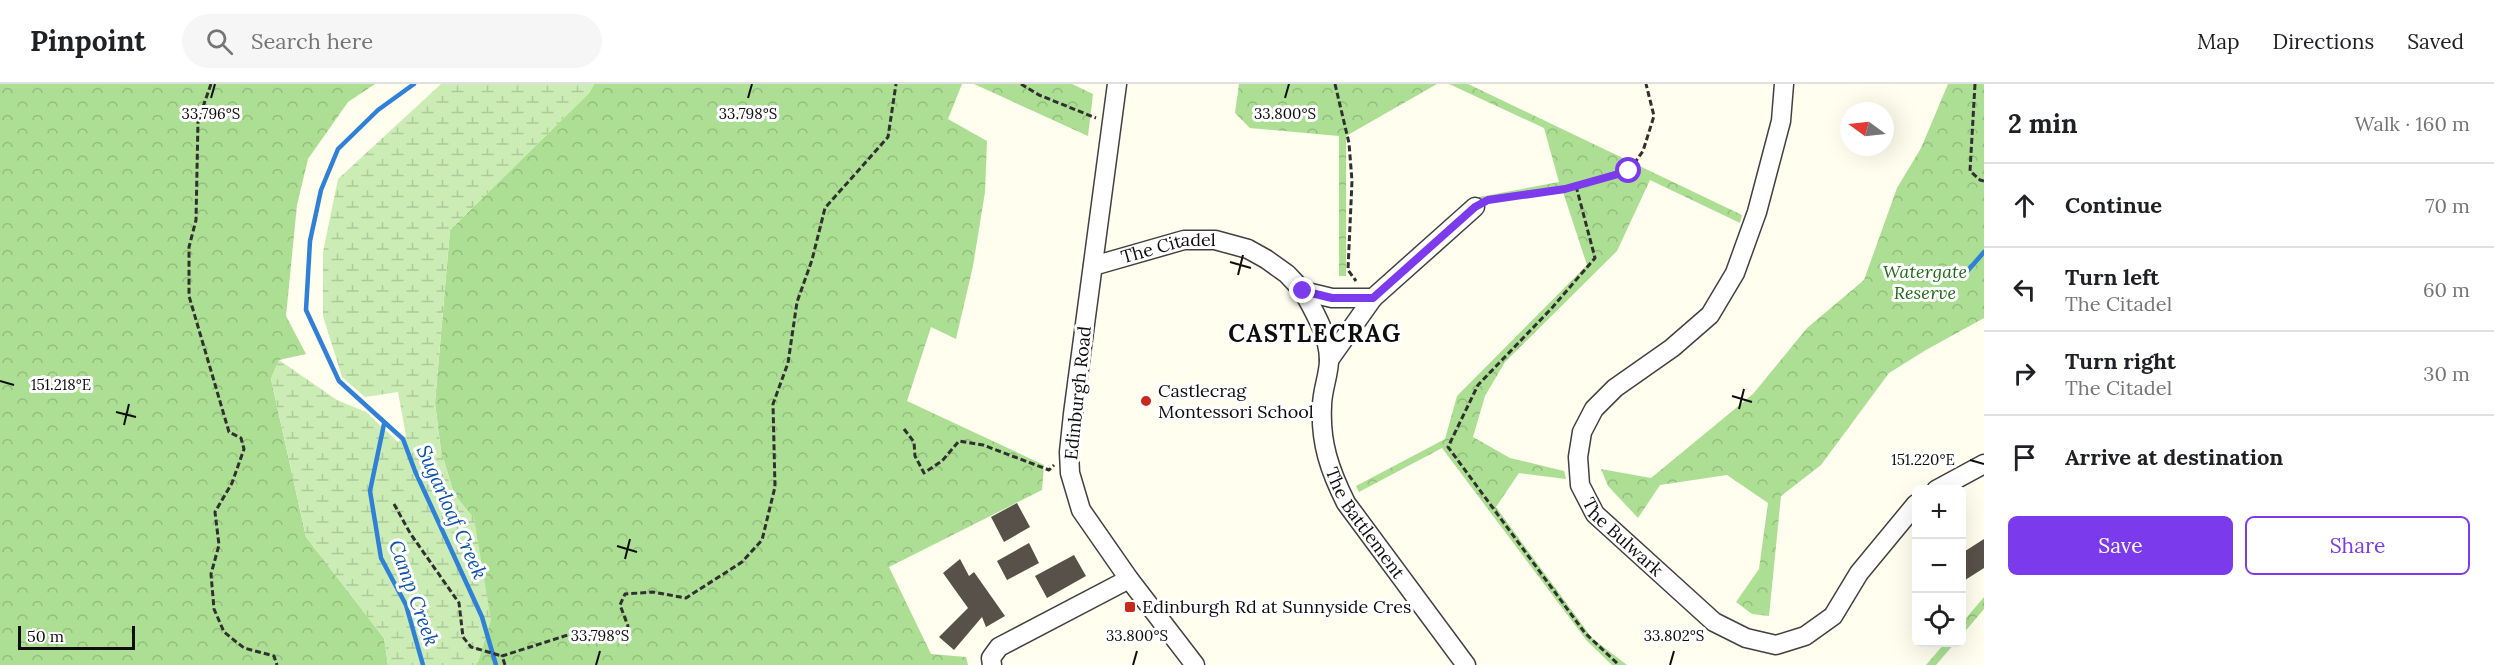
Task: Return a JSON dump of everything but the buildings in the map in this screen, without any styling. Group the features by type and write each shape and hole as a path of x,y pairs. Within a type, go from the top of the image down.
{"street":[{"name":"Edinburgh Road","path":"1117,84 1069,452 1070,473 1081,510 1195,665"},
{"name":"The Bulwark","path":"1784,84 1781,122 1756,212 1735,273 1710,315 1672,348 1615,388 1594,409 1582,432 1578,457 1580,485 1595,514 1714,622 1746,638 1776,645 1805,636 1833,616 1859,573 1912,510"},
{"path":"1303,291 1367,303 1475,207"},
{"name":"The Citadel","path":"1093,266 1184,240 1215,240 1248,249 1266,259 1287,274 1303,291"},
{"name":"The Battlement","path":"1303,291 1317,317 1329,360 1322,405 1323,442 1332,477 1346,503 1466,665"},
{"name":"The Battlement","path":"1329,360 1367,303"},
{"path":"1944,485 1984,464"},
{"path":"992,665 991,658 999,648 1130,579"}],"path":[{"path":"211,84 198,121 196,220 189,247 189,296 229,432 241,438 244,449 232,483 215,512 219,545 211,574 214,609 224,632 244,648 274,656 277,665"},
{"path":"393,504 410,533 459,603 463,637 471,647 502,656 571,634 626,638 628,626 620,605 625,594 653,592 686,598 742,562 762,540 776,487 773,404 788,363 797,302 812,260 825,208 888,137 896,84"},
{"path":"1021,84 1039,95 1112,124"},
{"path":"1335,84 1349,143 1352,181 1348,270 1367,303"},
{"path":"1475,207 1488,200 1576,186 1629,171 1643,151 1654,116 1646,84"},
{"path":"1976,84 1970,171 1984,181"},
{"path":"1576,186 1595,258 1551,309 1478,385 1448,447 1585,633 1619,665"},
{"path":"904,429 914,442 915,456 924,473 942,461 959,441 983,446 1048,470 1069,452"},
{"path":"502,656 505,665"}],"green space":[{"path":"0,84 375,84 348,102 308,159 297,205 286,316 306,354 279,360 271,379 306,537 384,638 388,665 0,665"},
{"path":"441,84 594,84 589,93 450,230 435,403 441,451 454,494 474,518 491,620 479,660 475,665 388,665 384,638 306,537 271,379 279,360 337,400 366,412 398,442 406,436 398,392 365,397 342,377 323,316 323,252 338,179"},
{"path":"594,84 962,84 948,119 987,141 985,192 973,266 956,339 931,327 907,401 1044,465 1042,490 889,567 931,654 966,657 968,665 475,665 479,660 474,519 454,494 441,451 435,403 450,230 589,93"},
{"path":"974,84 1072,84 1093,94 1088,136"},
{"path":"1239,84 1437,84 1346,136 1346,276 1339,276 1339,136 1250,128 1235,113"},
{"path":"1449,84 1468,84 1742,215 1740,223 1650,180 1617,251 1505,362 1485,396 1473,437 1510,458 1564,471 1566,479 1519,473 1496,507 1592,638 1627,665 1612,665 1587,641 1442,448 1359,492 1356,486 1445,439 1457,396 1587,265 1562,189 1474,206 1474,198 1559,182 1544,128"},
{"name":"Watergate Reserve","path":"1948,84 1984,84 1984,318 1889,373 1821,465 1781,496 1769,616 1752,614 1736,602 1759,569 1768,503 1727,475 1660,485 1638,518 1608,486 1601,469 1651,478 1753,394 1807,328 1864,280 1897,188 1921,148"},
{"path":"1984,597 1984,609 1966,630 1966,618"},
{"path":"1942,647 1952,647 1936,665 1926,665"}],"waterway":[{"name":"Sugarloaf Creek","path":"414,84 378,110 338,149 321,190 310,241 306,310 339,381 403,439 415,471 482,617 496,665"},
{"path":"1964,275 1984,252"},
{"name":"Camp Creek","path":"384,424 370,491 381,558 406,605 423,665"}],"place":[{"name":"Castlecrag Montessori School","path":"1146,401"},
{"name":"Edinburgh Rd at Sunnyside Cres","path":"1130,607"}],"district":[{"name":"CASTLECRAG","path":"1315,334"}],"route":[{"path":"1303,291 1332,298 1373,298 1475,207 1488,200 1565,189 1629,171"}]}
